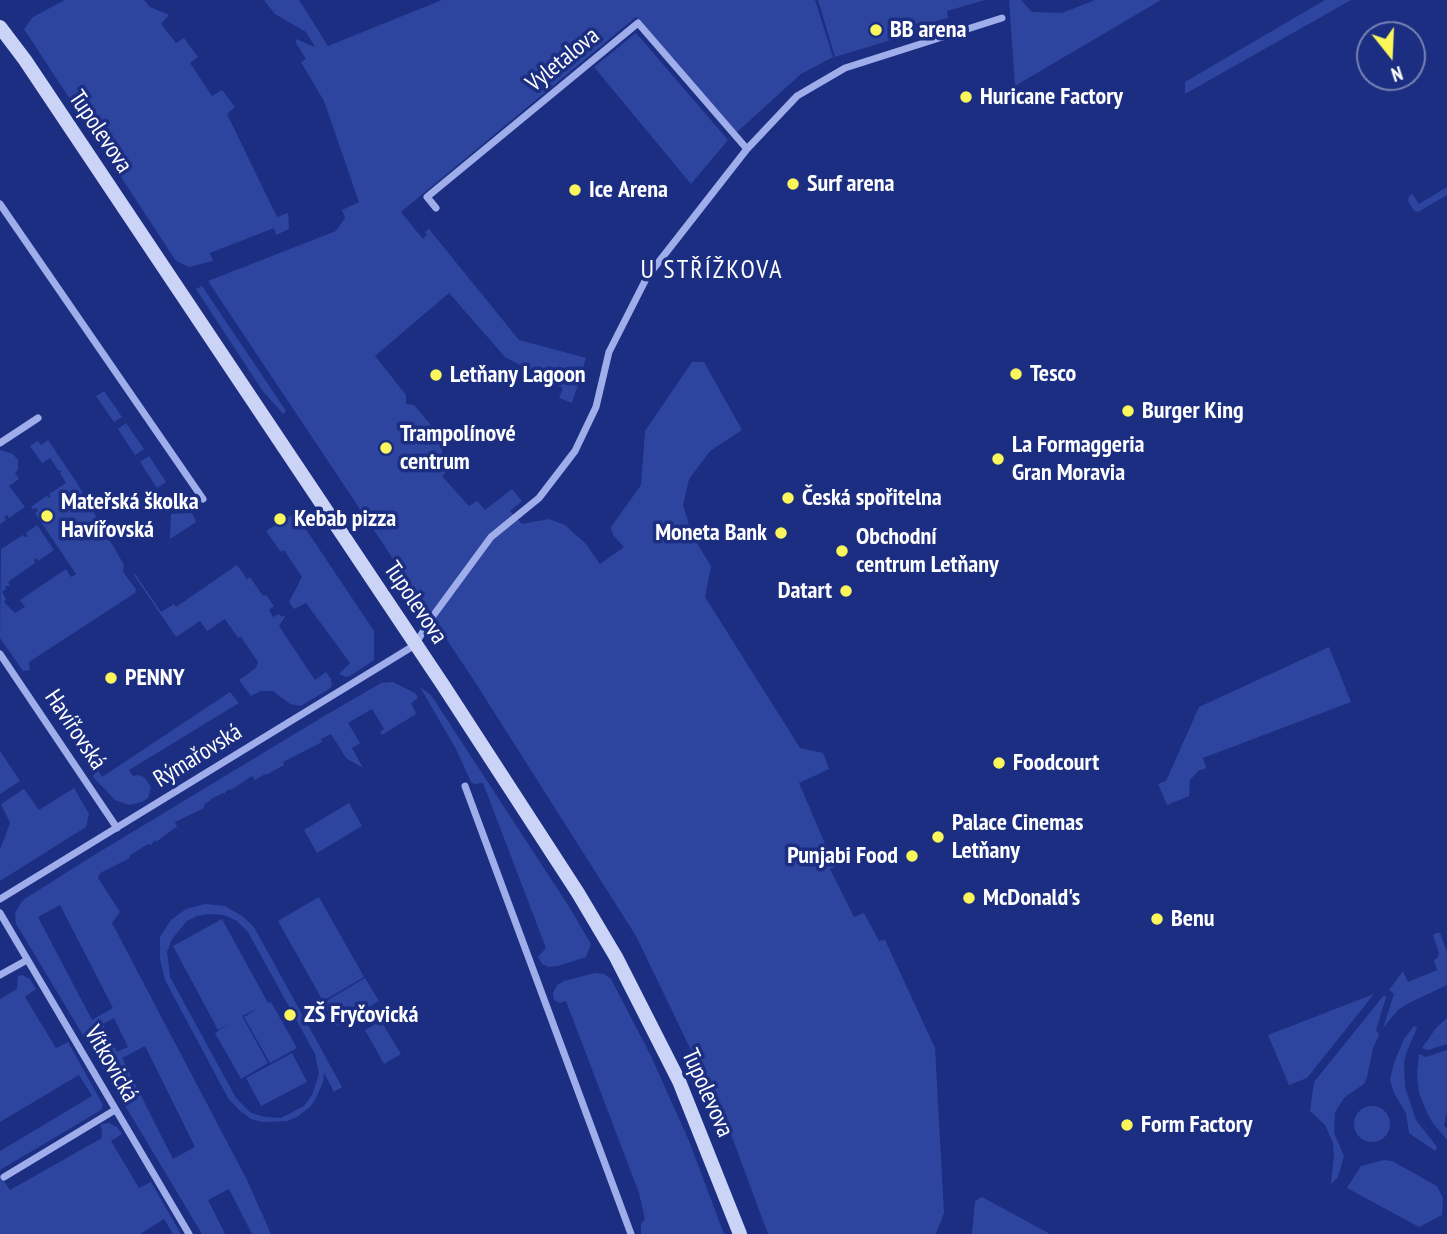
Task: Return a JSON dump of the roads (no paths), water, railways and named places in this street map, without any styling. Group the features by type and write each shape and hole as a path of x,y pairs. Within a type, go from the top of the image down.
{"main road":[{"name":"Tupolevova","path":"0,27 539,831 616,957 679,1081 740,1234"}],"street":[{"path":"415,645 430,620 491,537 539,498 575,451 596,407 609,352 647,277 747,149 797,96 845,68 1002,18"},
{"name":"Vyletalova","path":"436,208 427,197 638,23 747,149"},
{"path":"0,204 203,499"},
{"path":"0,443 38,418"},
{"name":"Rýmařovská","path":"0,899 415,645"},
{"name":"Havířovská","path":"0,654 117,828"},
{"path":"465,786 631,1234"},
{"name":"Vítkovická","path":"0,913 189,1234"},
{"path":"0,975 27,960"},
{"path":"4,1177 115,1110"}],"place":[{"name":"BB arena","path":"876,30"},
{"name":"Huricane Factory","path":"966,97"},
{"name":"Surf arena","path":"793,184"},
{"name":"Ice Arena","path":"575,190"},
{"name":"Tesco","path":"1016,374"},
{"name":"Letňany Lagoon","path":"436,375"},
{"name":"Burger King","path":"1128,411"},
{"name":"Trampolínové centrum","path":"386,448"},
{"name":"La Formaggeria Gran Moravia","path":"998,459"},
{"name":"Česká spořitelna","path":"788,498"},
{"name":"Mateřská školka Havířovská","path":"47,516"},
{"name":"Kebab pizza","path":"280,519"},
{"name":"Moneta Bank","path":"781,533"},
{"name":"Obchodní centrum Letňany","path":"842,551"},
{"name":"Datart","path":"846,591"},
{"name":"PENNY","path":"111,678"},
{"name":"Foodcourt","path":"999,763"},
{"name":"Palace Cinemas Letňany","path":"938,837"},
{"name":"Punjabi Food","path":"912,856"},
{"name":"McDonald's","path":"969,898"},
{"name":"Benu","path":"1157,919"},
{"name":"ZŠ Fryčovická","path":"290,1015"},
{"name":"Form Factory","path":"1127,1125"}],"district":[{"name":"U STŘÍŽKOVA","path":"712,271"}]}
